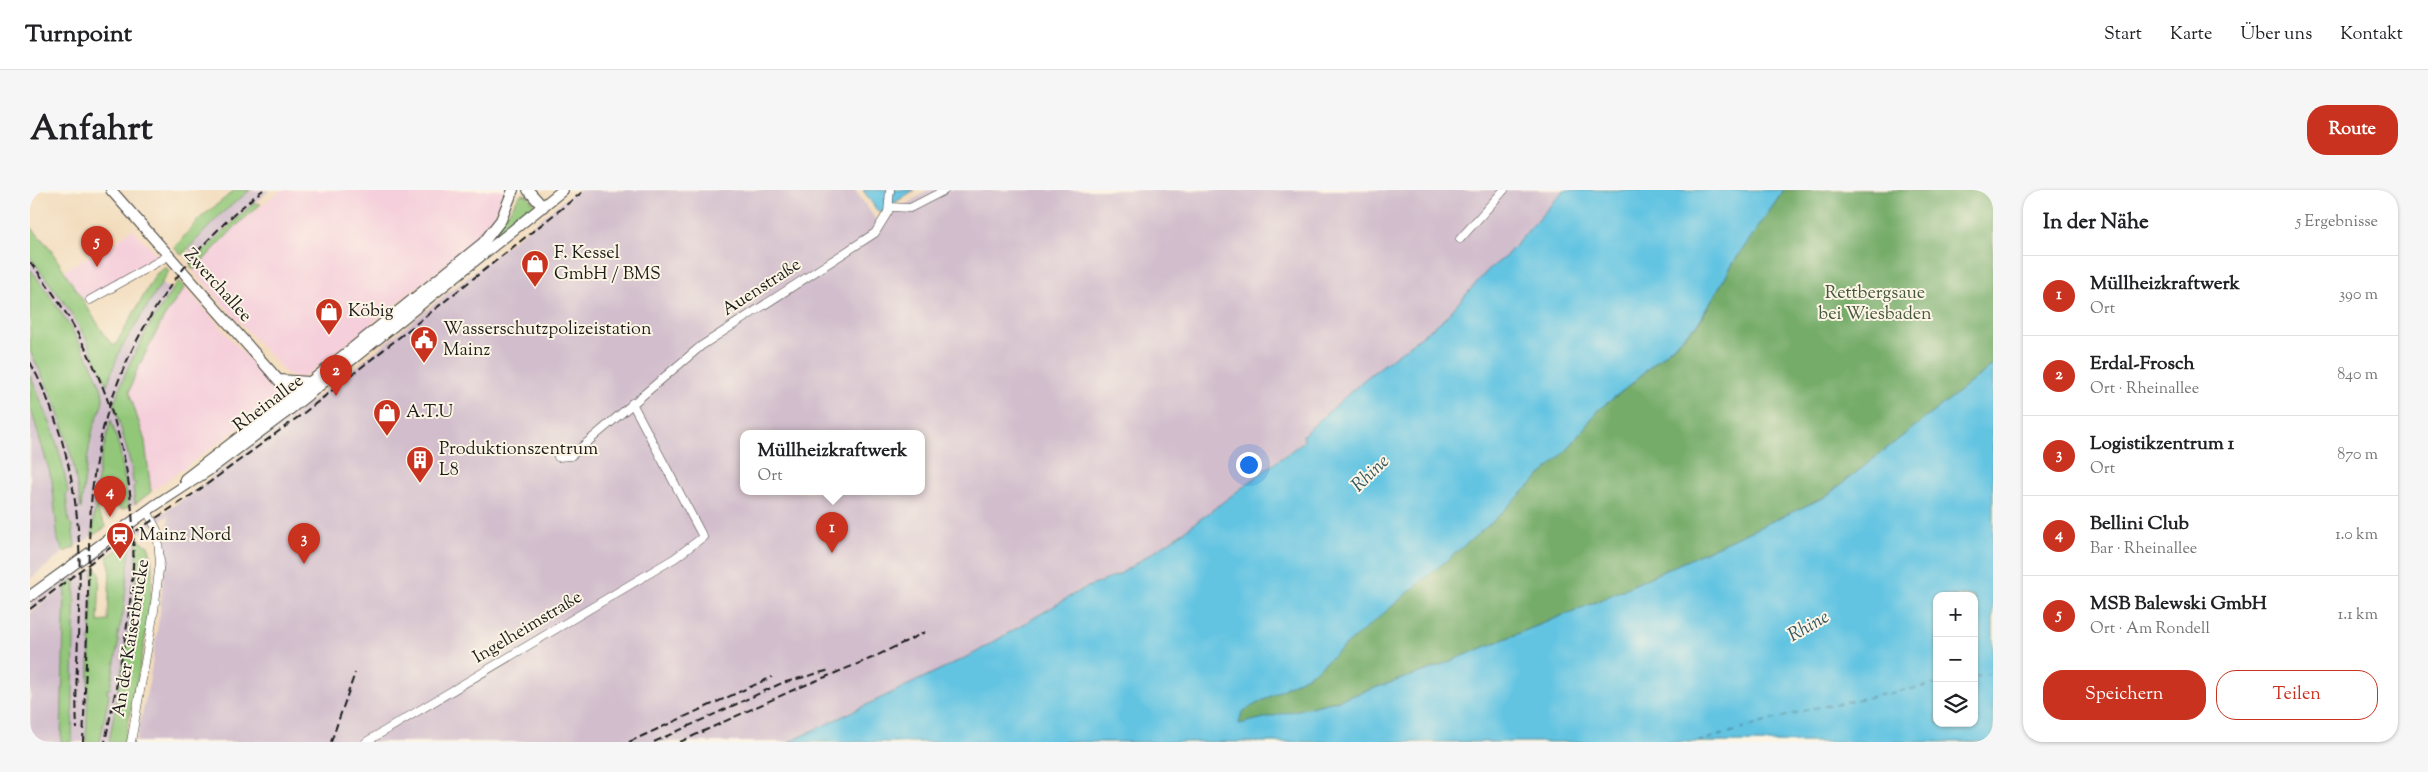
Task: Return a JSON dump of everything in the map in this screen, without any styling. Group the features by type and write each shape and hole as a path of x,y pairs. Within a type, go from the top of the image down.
{"main road":[{"name":"Zwerchallee","path":"110,190 296,400"},
{"name":"Rheinallee","path":"296,400 310,382 482,243 501,220 514,190"},
{"path":"528,190 543,207"},
{"name":"Rheinallee","path":"30,596 151,508 202,475 563,190"},
{"path":"279,380 299,383 310,382"}],"street":[{"path":"890,190 890,207 910,208 943,191"},
{"path":"1460,239 1504,190"},
{"name":"Auenstraße","path":"558,457 571,456 701,346 871,236 884,221 890,207"},
{"path":"90,300 168,256"},
{"name":"Ingelheimstraße","path":"366,742 675,558 703,537 632,403"},
{"name":"An der Kaiserbrücke","path":"131,742 145,666 160,562 157,530 151,508"}],"shaded area":[{"path":"250,190 270,190 228,225 197,259 188,249 221,214"},
{"path":"281,190 505,190 492,220 457,255 315,369 303,377 295,378 287,374 193,271 236,226"},
{"path":"580,190 855,190 876,220 882,221 928,190 1564,190 1505,257 1488,270 1444,319 1366,378 1303,435 1304,440 1182,533 1120,574 1081,590 975,653 789,742 136,742 150,678 160,612 169,515 121,544 30,612 30,603 106,547 168,510 357,366 566,198"},
{"path":"132,229 158,256 84,300 64,271 108,245 112,246"},
{"path":"30,257 66,305 87,340 107,384 120,350 161,283 172,289 148,328 127,369 114,403 131,465 133,482 136,484 133,487 135,504 129,507 120,451 111,419 99,467 92,536 75,547 72,525 69,522 68,503 42,401 30,375 30,351 57,406 73,462 81,508 87,460 103,398 84,351 70,326 30,269"},
{"path":"185,287 267,380 265,382 274,394 274,399 264,409 151,492 145,441 128,392 164,317"},
{"path":"30,406 52,480 58,541 64,552 30,579"},
{"path":"137,539 135,593 126,652 109,742 100,742 109,694 107,689 110,689 119,641 117,640 123,614 131,540"},
{"path":"93,569 86,742 72,742 75,579"},
{"path":"65,586 61,742 30,742 30,614"}],"green space":[{"path":"235,190 250,190 221,214 182,255 174,248 199,219"},
{"name":"Rettbergsaue bei Wiesbaden","path":"1784,190 1993,190 1993,365 1825,497 1596,602 1426,671 1336,701 1239,725 1241,712 1314,672 1568,449 1598,410 1629,386 1698,324 1734,262"},
{"path":"521,194 527,195 536,206 483,249"},
{"path":"254,203 261,204 236,226 194,270 190,266"},
{"path":"30,226 49,247 108,340 115,346 156,274 166,267 169,271 120,350 107,385 87,340 66,305 30,257"},
{"path":"30,269 49,294 73,332 101,387 103,399 91,439 81,509 73,462 57,406 30,351"},
{"path":"178,281 185,287 164,317 136,372 129,392 145,441 151,492 135,504 133,487 136,484 133,482 131,465 114,403 127,369 148,328"},
{"path":"30,375 51,425 62,462 68,492 66,494 69,522 72,525 75,547 64,552 58,541 52,480 30,406"},
{"path":"111,419 120,451 129,507 121,510 109,497 97,511 106,527 92,536 99,467"},
{"path":"137,539 148,546 152,562 152,584 145,641 124,742 109,742 135,593"},
{"path":"131,540 123,614 117,639 119,640 110,689 107,689 109,694 100,742 86,742 93,569 95,567 100,573 98,622 108,621 110,567 107,557"},
{"path":"75,579 72,742 61,742 65,585"}],"water":[{"path":"863,190 914,190 879,213"},
{"name":"Rhine","path":"1564,190 1784,190 1734,262 1698,323 1629,386 1598,410 1568,449 1491,523 1314,672 1242,712 1239,724 1336,701 1426,671 1596,602 1825,497 1993,365 1993,742 789,742 975,653 1081,590 1120,574 1182,533 1304,441 1303,435 1366,378 1444,319 1488,270 1505,257"}],"ferry route":[{"path":"1978,676 1993,673"},
{"path":"1697,742 1814,708 1933,685"}],"railway":[{"path":"83,742 91,503 98,451 107,413 137,340 157,306 205,243 233,215 263,190"},
{"path":"30,609 107,550 199,490 305,412 585,190"},
{"path":"30,262 56,298 79,336 98,376 114,418 125,460 131,504 133,548 131,593 123,649 105,742"},
{"path":"30,362 50,405 65,450 77,520 80,567 76,683 77,729"},
{"path":"680,742 791,691 872,658 925,632"},
{"path":"654,742 782,683 830,670"},
{"path":"331,742 355,673"},
{"path":"629,742 772,677"}],"place":[{"name":"MSB Balewski GmbH","path":"97,267"},
{"name":"F. Kessel GmbH / BMS","path":"535,288"},
{"name":"Köbig","path":"329,336"},
{"name":"Wasserschutzpolizeistation Mainz","path":"424,364"},
{"name":"Erdal-Frosch","path":"336,396"},
{"name":"A.T.U","path":"387,437"},
{"name":"Produktionszentrum L8","path":"420,484"},
{"name":"Bellini Club","path":"110,517"},
{"name":"Müllheizkraftwerk","path":"832,553"},
{"name":"Mainz Nord","path":"120,560"},
{"name":"Logistikzentrum 1","path":"304,564"}]}
